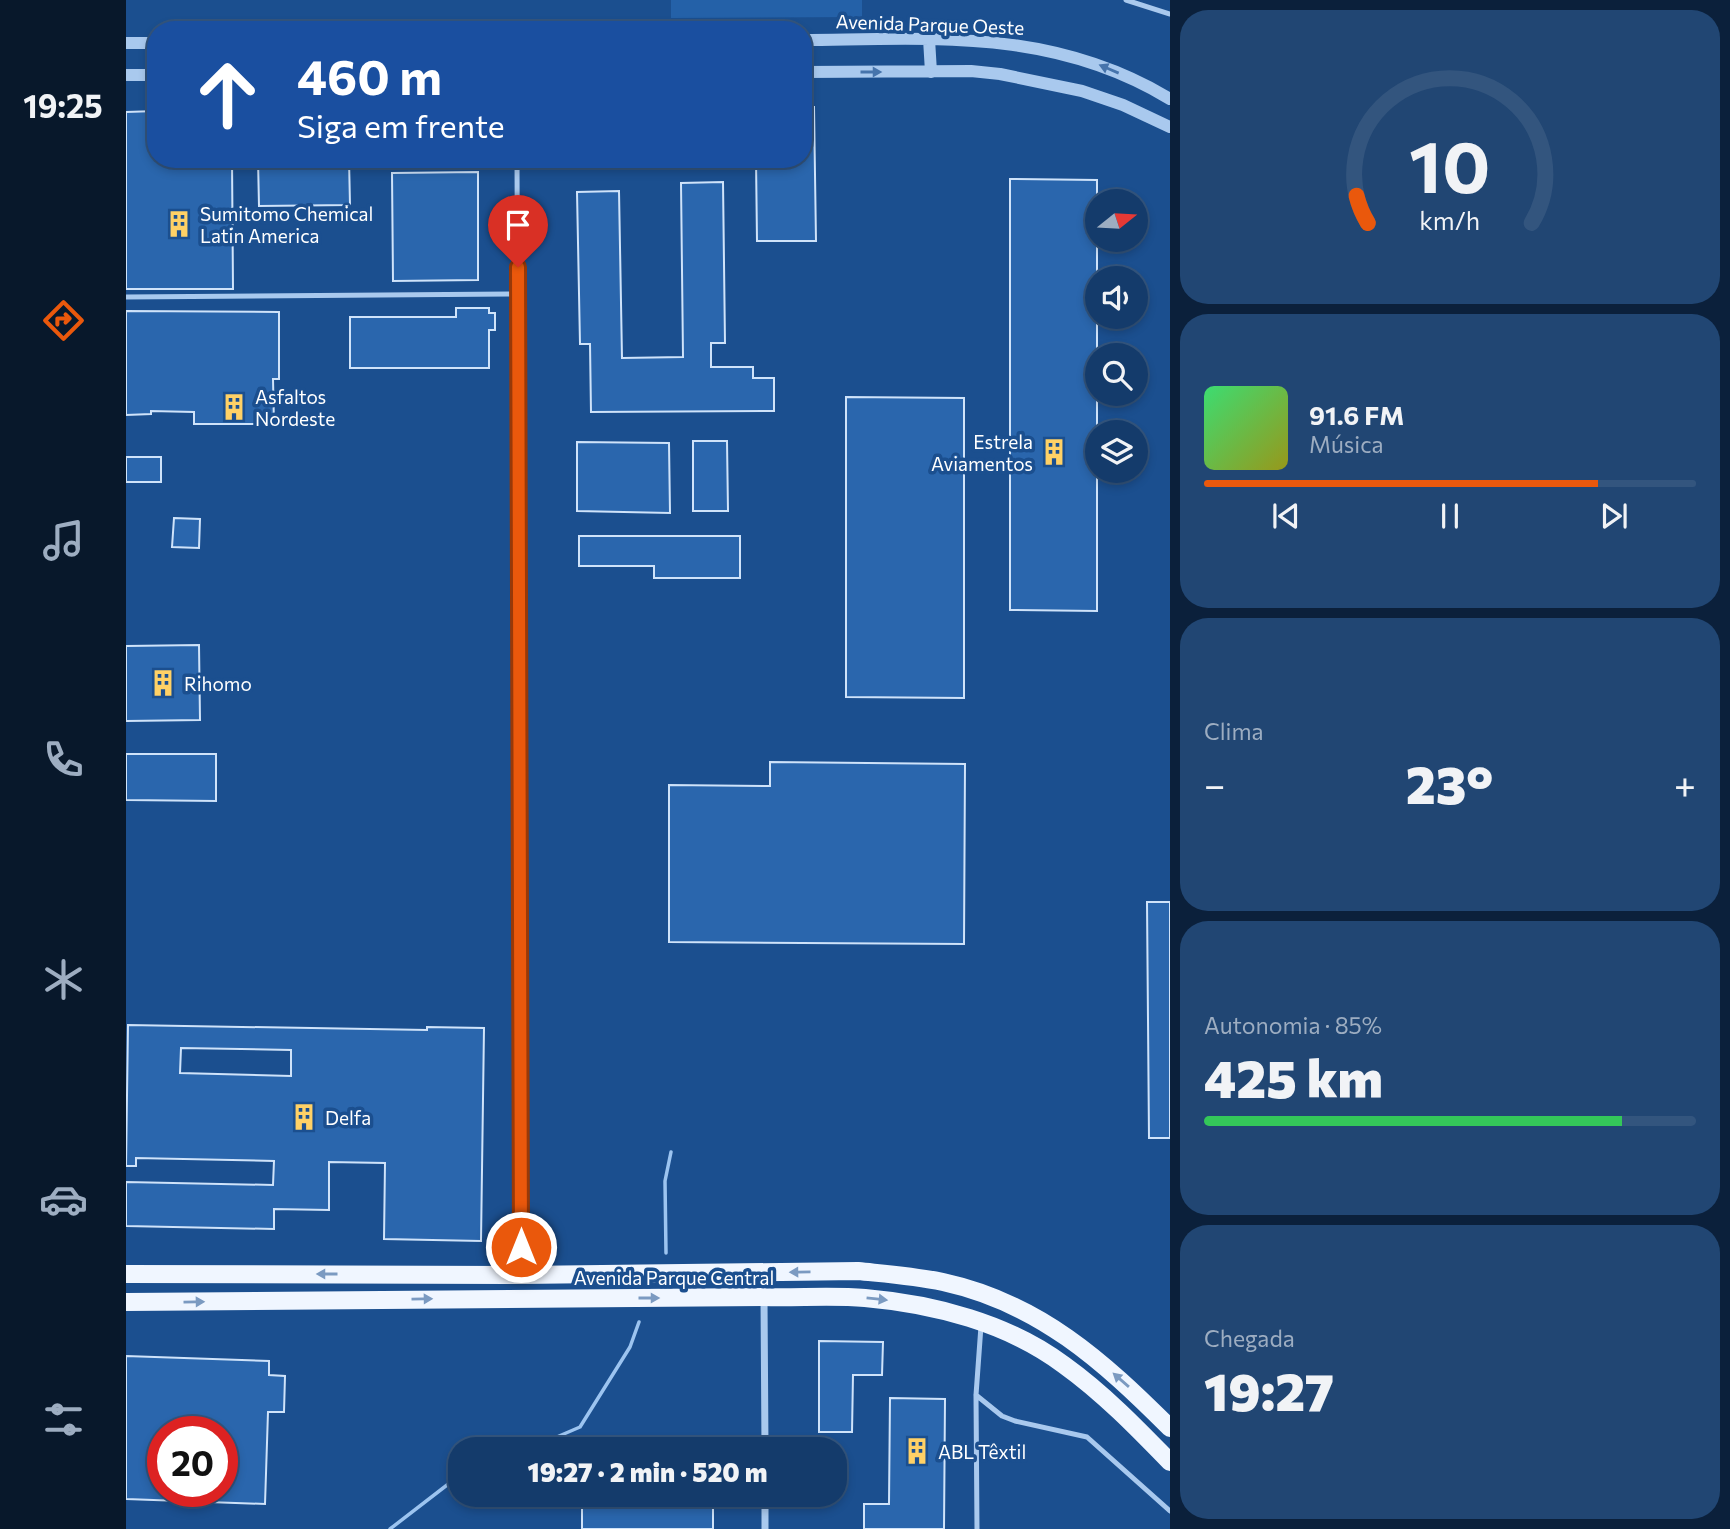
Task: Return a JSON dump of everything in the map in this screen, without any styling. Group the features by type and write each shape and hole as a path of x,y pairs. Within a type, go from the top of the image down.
{"main road":[{"name":"Avenida Parque Central","path":"126,1274 521,1275 858,1271 943,1282 1010,1304 1047,1323 1084,1348 1170,1428"},
{"name":"Avenida Parque Central","path":"126,1302 764,1297 884,1300 928,1307 981,1322 1015,1336 1064,1364 1136,1427 1170,1462"}],"street":[{"name":"Avenida Parque Oeste","path":"812,40 929,39 1007,43 1045,49 1089,60 1169,98"},
{"path":"929,39 932,72"},
{"path":"126,43 147,43"},
{"path":"812,72 1000,74 1059,86 1123,105 1170,127"},
{"path":"126,75 147,75"},
{"path":"764,1297 765,1437"},
{"path":"765,1507 765,1529"}],"lane":[{"path":"1126,0 1141,2 1170,14"},
{"path":"517,168 521,1275"},
{"path":"126,297 519,294"},
{"path":"977,1529 975,1395 981,1322"},
{"path":"975,1395 1002,1416 1015,1421 1087,1437 1170,1511"}],"shaded area":[{"path":"671,0 862,0 862,17 671,18"}],"building":[{"path":"814,107 816,241 757,241 756,168 812,168"},
{"name":"Sumitomo Chemical Latin America","path":"147,111 147,168 232,168 233,289 126,289 126,112"},
{"path":"258,168 349,168 350,205 259,206"},
{"path":"478,172 478,280 393,281 392,173"},
{"name":"Estrela Aviamentos","path":"1010,179 1097,180 1097,189 1085,189 1085,252 1097,252 1097,266 1085,266 1085,329 1097,329 1097,343 1085,343 1085,406 1097,406 1097,420 1085,420 1085,483 1097,483 1097,611 1010,610"},
{"path":"723,182 725,343 711,343 711,367 753,367 753,378 774,378 774,411 591,412 590,344 580,344 577,192 619,191 622,358 683,357 681,183"},
{"path":"456,308 489,308 489,313 495,313 495,330 489,330 489,368 350,368 350,317 456,317"},
{"path":"126,311 279,312 279,379 273,379 274,424 194,424 194,412 151,411 151,414 126,415"},
{"path":"846,397 964,398 964,698 846,697"},
{"path":"693,441 727,441 728,511 693,511"},
{"path":"577,442 669,443 670,513 577,511"},
{"path":"126,457 161,457 161,482 126,482"},
{"path":"174,518 200,519 199,548 172,547"},
{"path":"579,536 740,536 740,578 654,578 654,566 579,566"},
{"name":"Rihomo","path":"199,645 200,720 126,721 126,646"},
{"path":"126,754 216,754 216,801 126,800"},
{"path":"770,762 965,764 964,944 669,942 669,785 770,786"},
{"path":"1147,902 1170,902 1170,1138 1149,1138"},
{"name":"Delfa","path":"128,1025 427,1030 427,1027 484,1028 481,1241 384,1239 385,1163 329,1162 329,1210 274,1209 274,1229 126,1226 126,1182 273,1185 274,1161 136,1158 136,1166 126,1166","holes":["181,1048 291,1050 291,1076 180,1073"]},
{"path":"819,1341 883,1342 882,1375 853,1375 852,1432 819,1432"},
{"path":"126,1356 269,1361 269,1375 285,1376 284,1412 268,1412 265,1504 238,1503 238,1416 147,1416 147,1500 126,1499"},
{"name":"ABL Têxtil","path":"890,1398 945,1399 944,1529 864,1529 864,1504 889,1504"},
{"path":"582,1507 713,1507 713,1529 582,1529"}],"waterway":[{"path":"666,1253 665,1181 671,1152"},
{"path":"557,1437 580,1427 630,1347 639,1322"},
{"path":"390,1529 448,1484"}],"place":[{"name":"Sumitomo Chemical Latin America","path":"179,224"},
{"name":"Asfaltos Nordeste","path":"234,407"},
{"name":"Estrela Aviamentos","path":"1054,452"},
{"name":"Rihomo","path":"163,683"},
{"name":"Delfa","path":"304,1117"},
{"name":"ABL Têxtil","path":"917,1451"}],"route":[{"path":"518,267 521,1247"}]}
